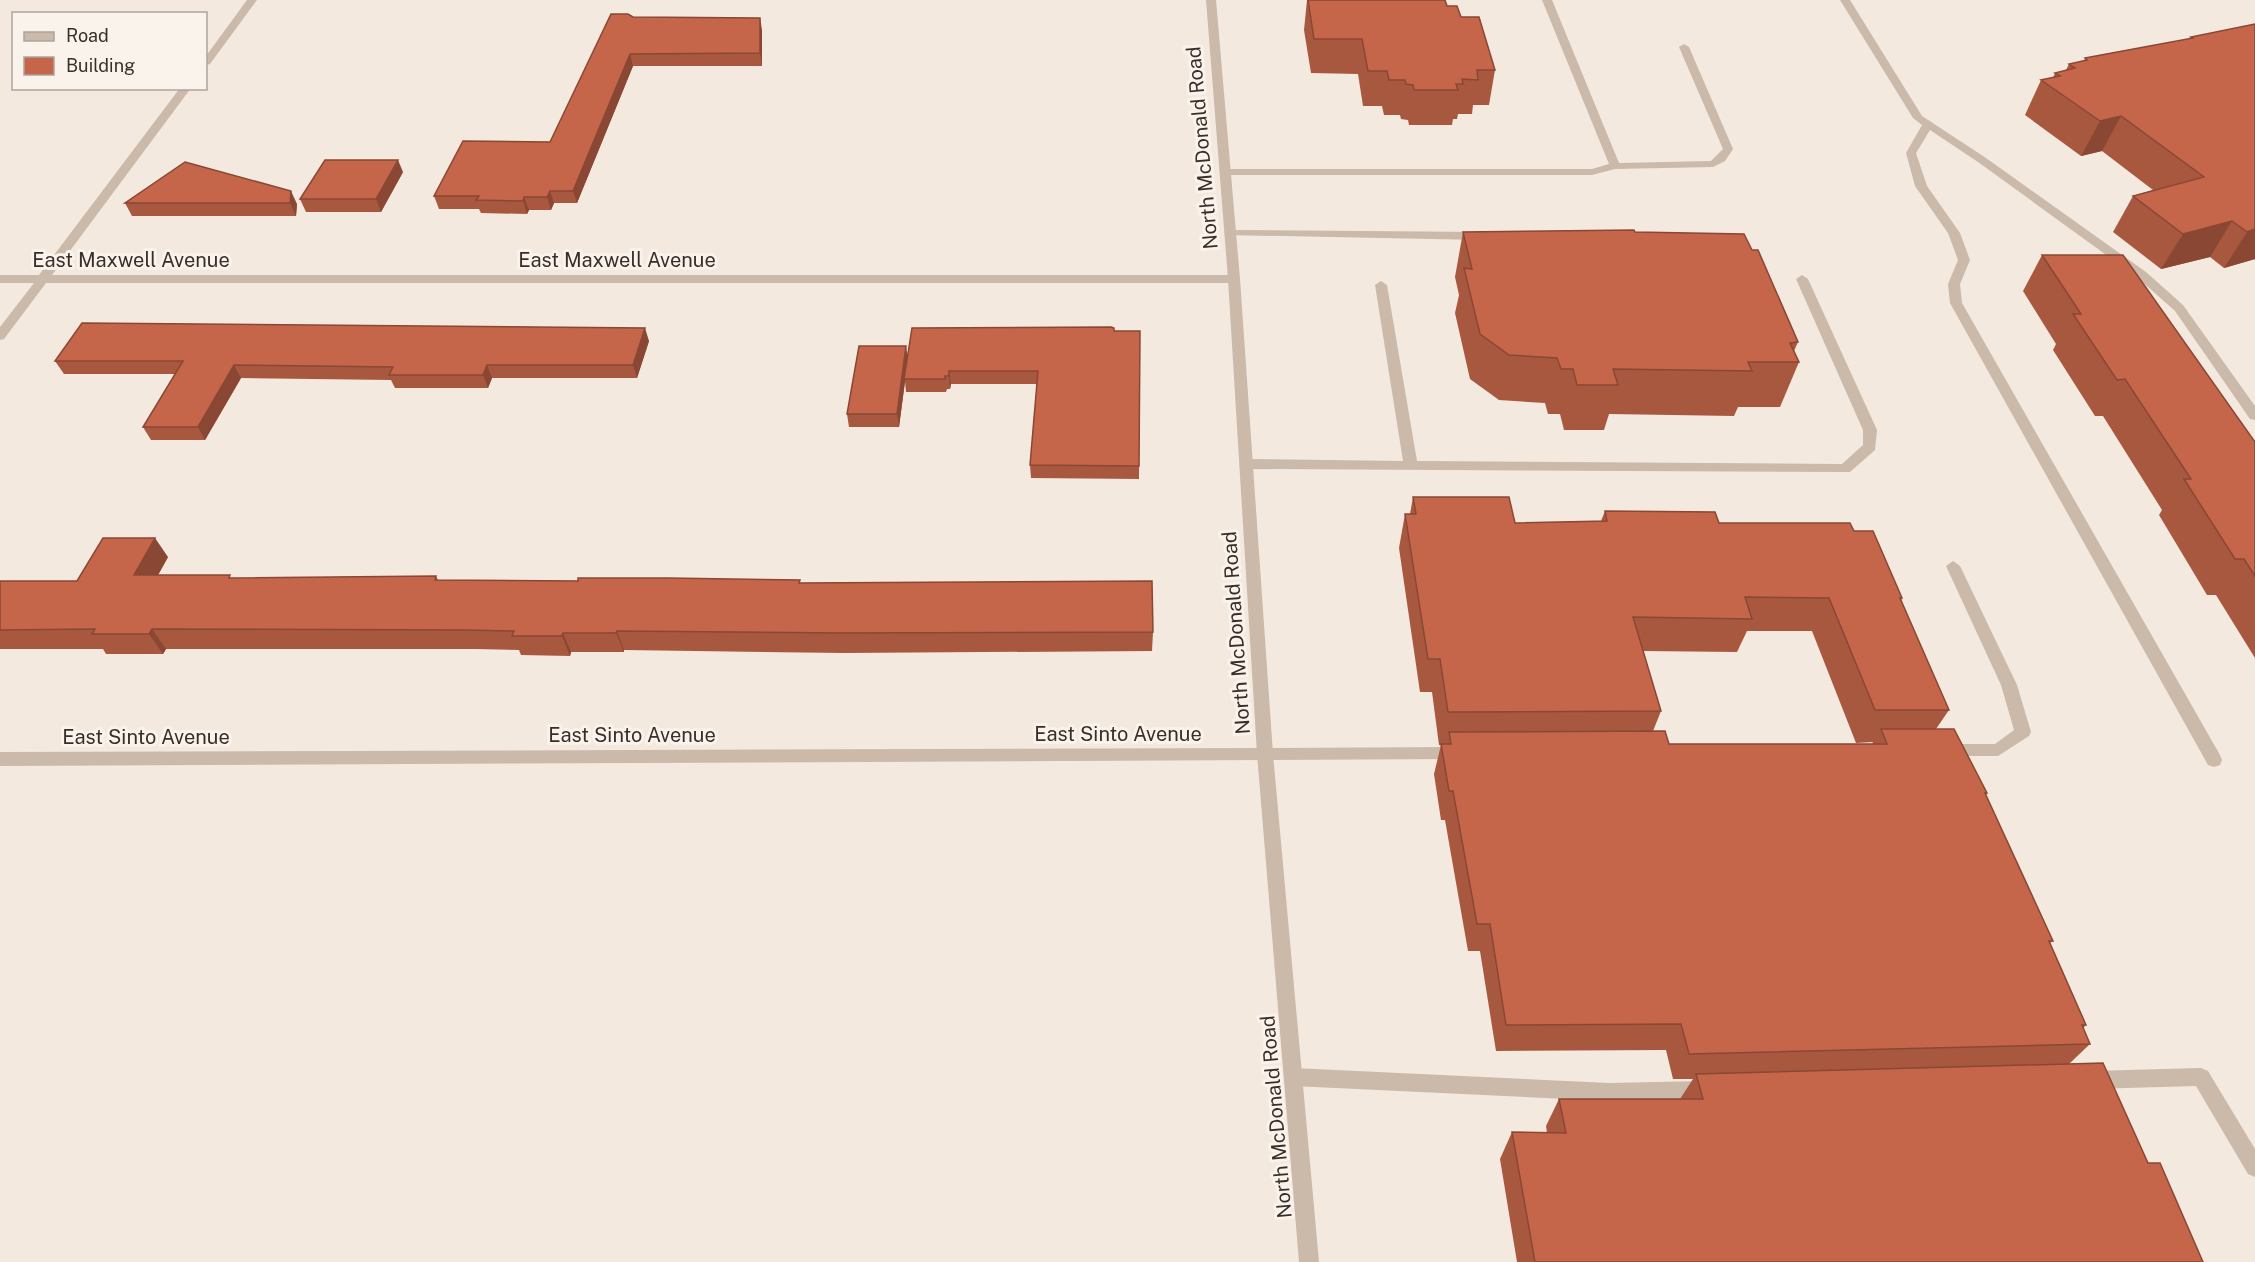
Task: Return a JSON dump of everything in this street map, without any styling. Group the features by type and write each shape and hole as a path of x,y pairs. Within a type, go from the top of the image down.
{"street":[{"path":"207,61 252,0"},
{"name":"North McDonald Road","path":"1211,0 1234,279 1265,754 1309,1262"},
{"path":"1547,0 1615,166"},
{"path":"1845,0 1918,118 2142,275 2172,301 2255,416"},
{"path":"1225,172 1592,172 1615,166 1713,164 1721,159 1728,149 1684,47"},
{"path":"0,336 184,90"},
{"path":"1928,124 1911,153 1921,186 1954,233 1964,260 1961,271 1953,284 1956,303 2214,760"},
{"path":"1230,233 1500,236"},
{"name":"East Maxwell Avenue","path":"0,279 1234,279"},
{"path":"1246,464 1845,469 1870,447 1870,430 1802,279"},
{"path":"1381,285 1411,465"},
{"path":"1927,750 1998,750 2023,732 2008,685 1953,567"},
{"name":"East Sinto Avenue","path":"0,759 1476,753"},
{"path":"1293,1077 1609,1092 1728,1089"},
{"path":"2071,1081 2201,1077 2255,1167"}],"building":[{"path":"1308,0 1445,0 1447,6 1457,6 1461,17 1479,17 1495,70 1477,70 1478,80 1462,79 1463,84 1456,84 1458,90 1414,90 1413,85 1406,84 1405,80 1389,80 1387,71 1368,71 1362,39 1314,39"},
{"path":"611,14 628,14 633,17 760,18 760,53 630,54 573,191 550,191 547,197 524,197 523,201 476,200 479,196 434,196 463,141 550,142"},
{"path":"2255,24 2255,229 2247,232 2232,221 2183,234 2133,196 2204,177 2121,116 2100,121 2041,80 2060,76 2055,73 2075,68 2069,64 2087,60 2085,58"},
{"path":"325,160 398,160 376,199 300,199"},
{"path":"185,162 291,191 290,203 125,203"},
{"path":"1634,230 1635,232 1744,234 1752,250 1758,250 1798,342 1790,343 1799,362 1748,362 1752,371 1613,369 1618,385 1577,385 1573,369 1561,369 1557,358 1509,355 1480,334 1464,268 1472,269 1463,232"},
{"path":"2042,255 2123,255 2255,442 2255,576 2244,559 2235,559 2184,479 2191,479 2125,379 2117,380 2073,314 2081,314"},
{"path":"82,323 645,328 633,365 487,365 483,375 389,375 393,367 234,365 198,427 143,427 183,361 55,361"},
{"path":"1111,327 1114,331 1140,331 1139,466 1030,465 1038,371 949,371 949,376 945,376 945,379 904,379 912,328"},
{"path":"859,346 906,346 897,414 847,414"},
{"path":"1413,497 1509,497 1515,523 1607,521 1605,511 1715,512 1719,523 1850,523 1854,531 1873,531 1949,710 1875,710 1829,598 1745,597 1752,619 1633,617 1661,711 1448,712 1440,659 1428,659 1405,514 1416,514"},
{"path":"103,538 155,538 134,575 230,575 229,578 436,576 435,580 578,581 578,578 667,578 800,580 799,583 1152,581 1153,632 617,631 616,633 563,633 562,636 512,636 514,631 465,630 152,629 149,634 92,634 95,629 0,630 0,581 77,581"},
{"path":"1881,729 1954,729 1987,793 1985,793 2053,941 2049,941 2086,1025 2082,1025 2090,1044 1689,1054 1681,1024 1506,1025 1490,924 1477,924 1453,791 1449,791 1441,744 1451,744 1449,732 1665,731 1669,744 1887,744"},
{"path":"2103,1063 2148,1163 2160,1163 2203,1262 1535,1262 1512,1132 1566,1133 1559,1099 1703,1099 1696,1074"}]}
